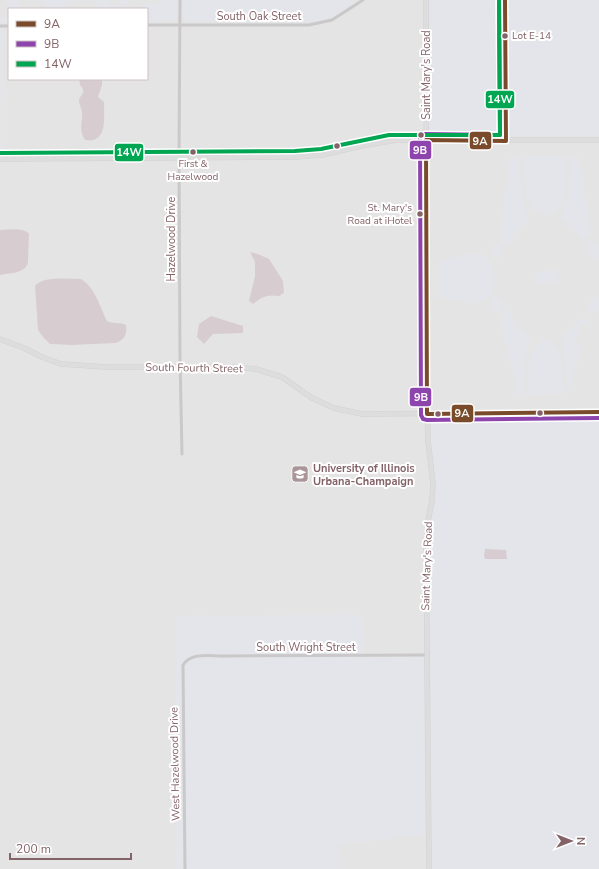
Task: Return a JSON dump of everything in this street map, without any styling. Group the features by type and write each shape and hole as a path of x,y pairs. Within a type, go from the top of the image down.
{"street":[{"name":"Hazelwood Drive","path":"180,0 179,158 182,454"},
{"name":"South Oak Street","path":"148,25 316,24 332,20 364,0"},
{"name":"Saint Mary's Road","path":"426,0 427,414 428,441 433,484 426,544 429,869"},
{"path":"0,159 309,157 390,141 599,140"},
{"name":"South Fourth Street","path":"0,339 61,364 106,367 232,367 256,369 282,377 312,398 334,408 362,414 599,412"},
{"name":"South Wright Street","path":"186,660 197,656 426,655"},
{"name":"West Hazelwood Drive","path":"186,660 183,665 186,869"}],"shaded area":[{"name":"University of Illinois Urbana-Champaign","path":"0,0 599,0 599,869 0,869"},
{"path":"7,0 19,0 19,8 8,8 8,23 0,23 0,19 7,18"},
{"path":"19,0 95,0 67,1 66,4 60,8 45,8 47,1"},
{"path":"95,0 108,0 113,7 122,0 131,0 120,8 95,8"},
{"path":"164,0 178,0 177,17 174,21 148,21 148,8 137,8 147,4 164,3"},
{"path":"183,0 356,0 344,10 331,17 310,22 187,21 183,17"},
{"path":"428,0 599,0 599,136 435,136 431,134 429,126"},
{"path":"0,29 4,29 2,154 0,154 2,47 0,47"},
{"path":"79,80 102,80 98,97 104,102 103,128 98,138 92,140 85,140 82,132 82,112 79,99 83,90"},
{"path":"519,157 522,196 528,219 516,230 508,247 502,240 501,232 510,158"},
{"path":"524,157 566,157 566,177 563,197 557,211 554,213 544,214 537,212 528,200 524,173"},
{"path":"571,157 579,157 591,234 588,237 581,239 574,228 562,218 569,194"},
{"path":"0,230 23,230 29,234 28,263 26,267 20,271 0,275"},
{"path":"497,243 503,250 496,259 491,252 493,246"},
{"path":"586,243 595,243 599,247 599,256 595,260 590,254"},
{"path":"250,252 269,259 283,281 284,293 279,296 271,295 265,297 253,304 249,301 255,276 255,262"},
{"path":"472,254 482,254 489,260 494,276 494,287 491,295 479,303 439,297 439,260"},
{"path":"557,271 557,283 535,283 535,272"},
{"path":"49,279 81,279 94,292 107,321 126,325 125,336 116,343 72,345 50,344 38,330 35,286 38,283"},
{"path":"596,295 599,298 599,309 594,313 587,312 589,303"},
{"path":"496,296 503,305 499,313 492,307 492,300"},
{"path":"508,309 517,325 530,337 525,356 524,395 519,396 501,323 503,315"},
{"path":"211,316 243,326 243,333 213,334 204,344 197,337 199,324"},
{"path":"586,318 590,324 585,323 580,326 575,343 582,344 571,386 567,390 566,361 561,337 576,323"},
{"path":"548,341 554,345 561,357 564,394 528,395 530,362 533,349 539,343"},
{"path":"599,415 599,869 431,869 428,540 435,485 431,445 431,423 434,419 439,417"},
{"path":"485,549 506,550 507,559 485,559"},
{"path":"362,615 363,658 423,658 426,835 393,837 393,839 339,844 337,869 176,869 176,616"}],"transit line":[{"name":"9B","path":"499,0 500,135 425,134 422,135 420,139 421,415 423,419 427,420 599,418"},
{"name":"14W","path":"0,153 295,151 321,149 389,135 500,135 499,0"},
{"name":"9A","path":"505,0 506,141 426,140 427,414 599,412"}],"place":[{"name":"Lot E-14","path":"505,36"},
{"name":"First & Hazelwood","path":"193,152"},
{"name":"St. Mary's Road at iHotel","path":"420,214"},
{"name":"University of Illinois Urbana-Champaign","path":"300,474"}]}
